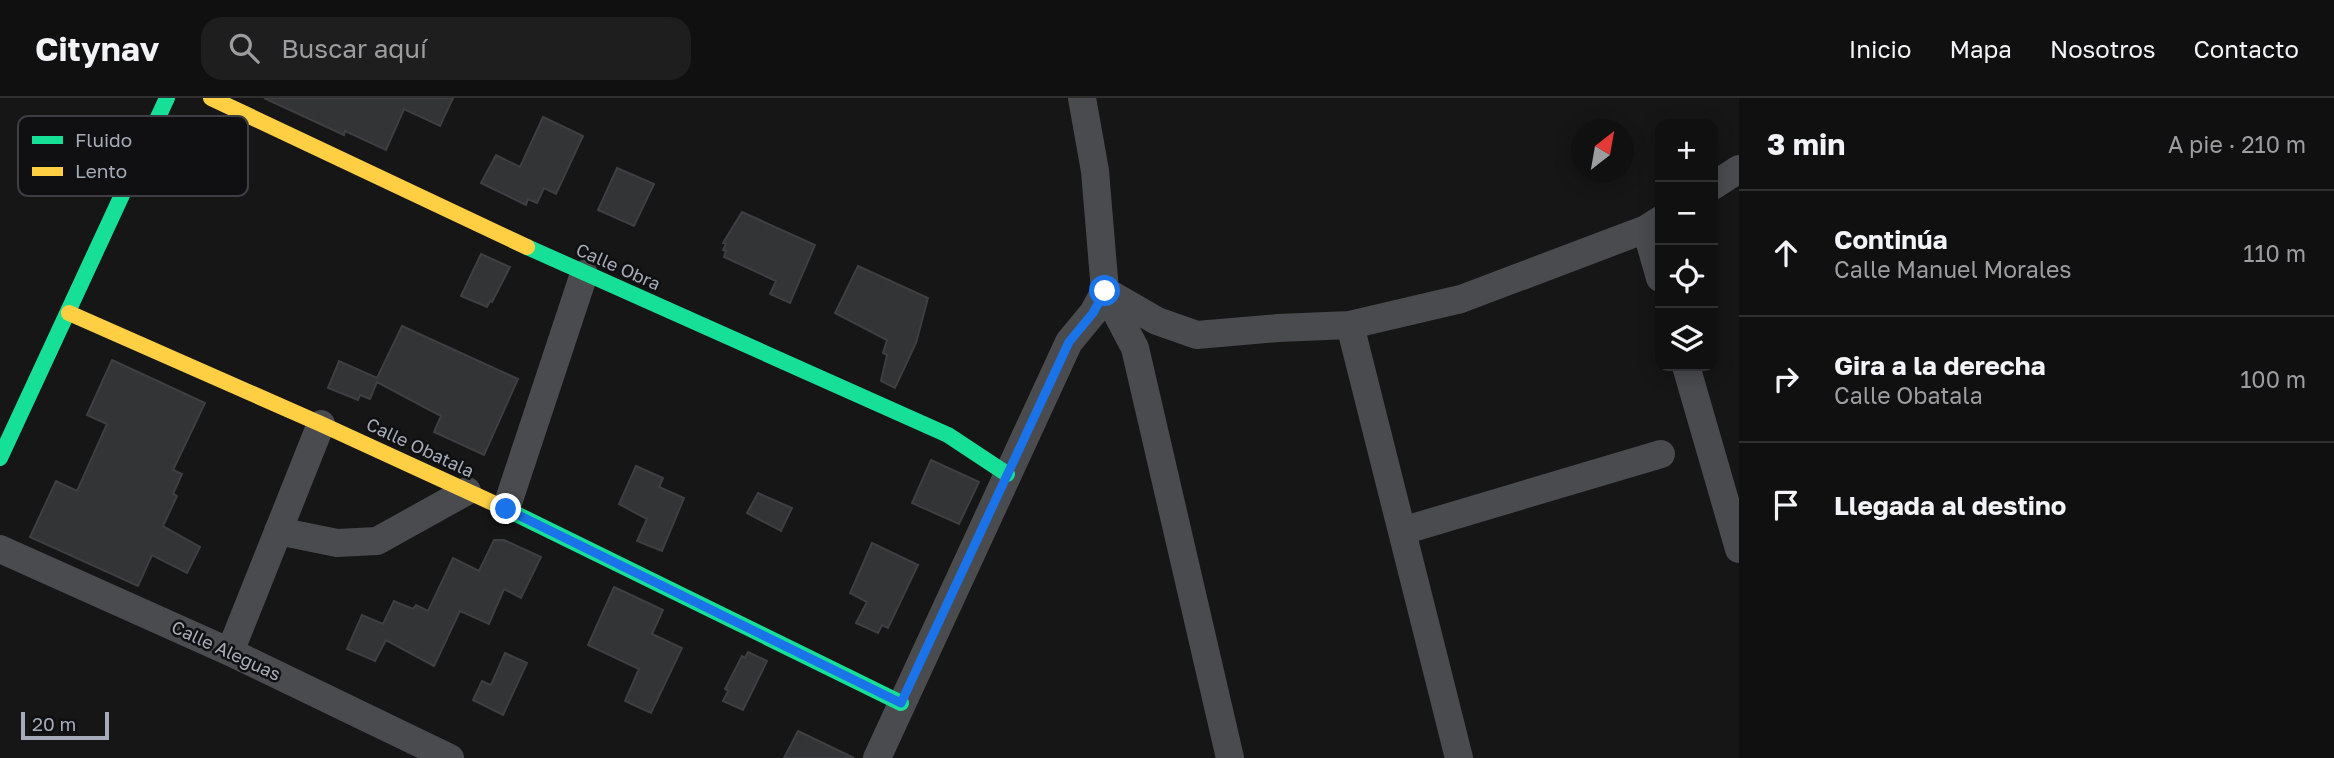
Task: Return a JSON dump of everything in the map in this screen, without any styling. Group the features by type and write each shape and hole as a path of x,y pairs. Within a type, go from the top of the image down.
{"street":[{"path":"159,116 167,98"},
{"name":"Calle Obra","path":"211,98 584,274 948,435 1007,474"},
{"path":"1082,98 1095,171 1105,291 1135,348 1230,758"},
{"path":"1718,183 1739,169"},
{"path":"0,458 122,196"},
{"path":"1105,291 1157,321 1197,335 1350,325 1461,299 1653,225 1656,245"},
{"path":"506,509 584,274"},
{"path":"877,758 1069,342 1093,313 1105,291"},
{"name":"Calle Obatala","path":"69,313 506,509 901,703"},
{"path":"1350,325 1459,758"},
{"path":"1687,371 1739,548"},
{"path":"230,652 321,424"},
{"path":"1402,531 1661,454"},
{"path":"278,531 337,543 377,541 467,491"},
{"name":"Calle Aleguas","path":"0,549 230,652 450,758"}],"building":[{"path":"264,98 453,98 440,126 404,109 386,150 345,131 344,135"},
{"path":"543,117 583,136 556,194 544,188 537,203 528,199 526,205 481,183 496,155 520,167"},
{"path":"617,168 654,184 634,226 598,210"},
{"path":"742,212 815,245 790,303 770,294 776,281 724,257 726,244 723,243"},
{"path":"481,254 510,267 487,307 461,296"},
{"path":"858,266 928,298 916,343 895,388 881,381 887,355 883,353 887,340 835,313"},
{"path":"402,326 518,379 484,455 434,432 441,416 377,382 370,399 360,395 358,400 328,388 339,361 377,378"},
{"path":"112,360 205,403 173,470 182,474 173,494 177,496 163,526 200,547 187,573 152,555 138,586 30,537 56,481 77,491 107,424 87,415"},
{"path":"931,460 979,482 959,524 912,503"},
{"path":"636,466 663,478 659,487 684,498 662,551 637,541 647,519 619,504"},
{"path":"758,493 792,508 781,531 747,513"},
{"path":"494,540 504,540 541,557 521,598 504,589 489,624 460,611 434,666 386,640 375,661 347,649 362,615 383,624 394,601 413,609 416,605 428,611 453,558 479,571"},
{"path":"872,543 918,565 888,628 882,625 878,633 856,623 867,602 850,593"},
{"path":"614,587 663,610 652,634 682,648 651,713 625,701 639,669 588,645"},
{"path":"748,652 767,661 743,710 723,701 728,691 725,689 742,656 745,658"},
{"path":"505,653 527,663 503,715 473,700 482,681 491,685"},
{"path":"798,731 854,758 784,758"}],"traffic: fast":[{"path":"159,116 167,98"},
{"path":"0,458 122,196"},
{"path":"527,247 948,435 1007,474"},
{"path":"504,508 901,703"}],"traffic: slow":[{"path":"211,98 527,247"},
{"path":"69,313 504,508"}],"route":[{"path":"506,509 901,703 1069,342 1093,313 1105,291"}]}
